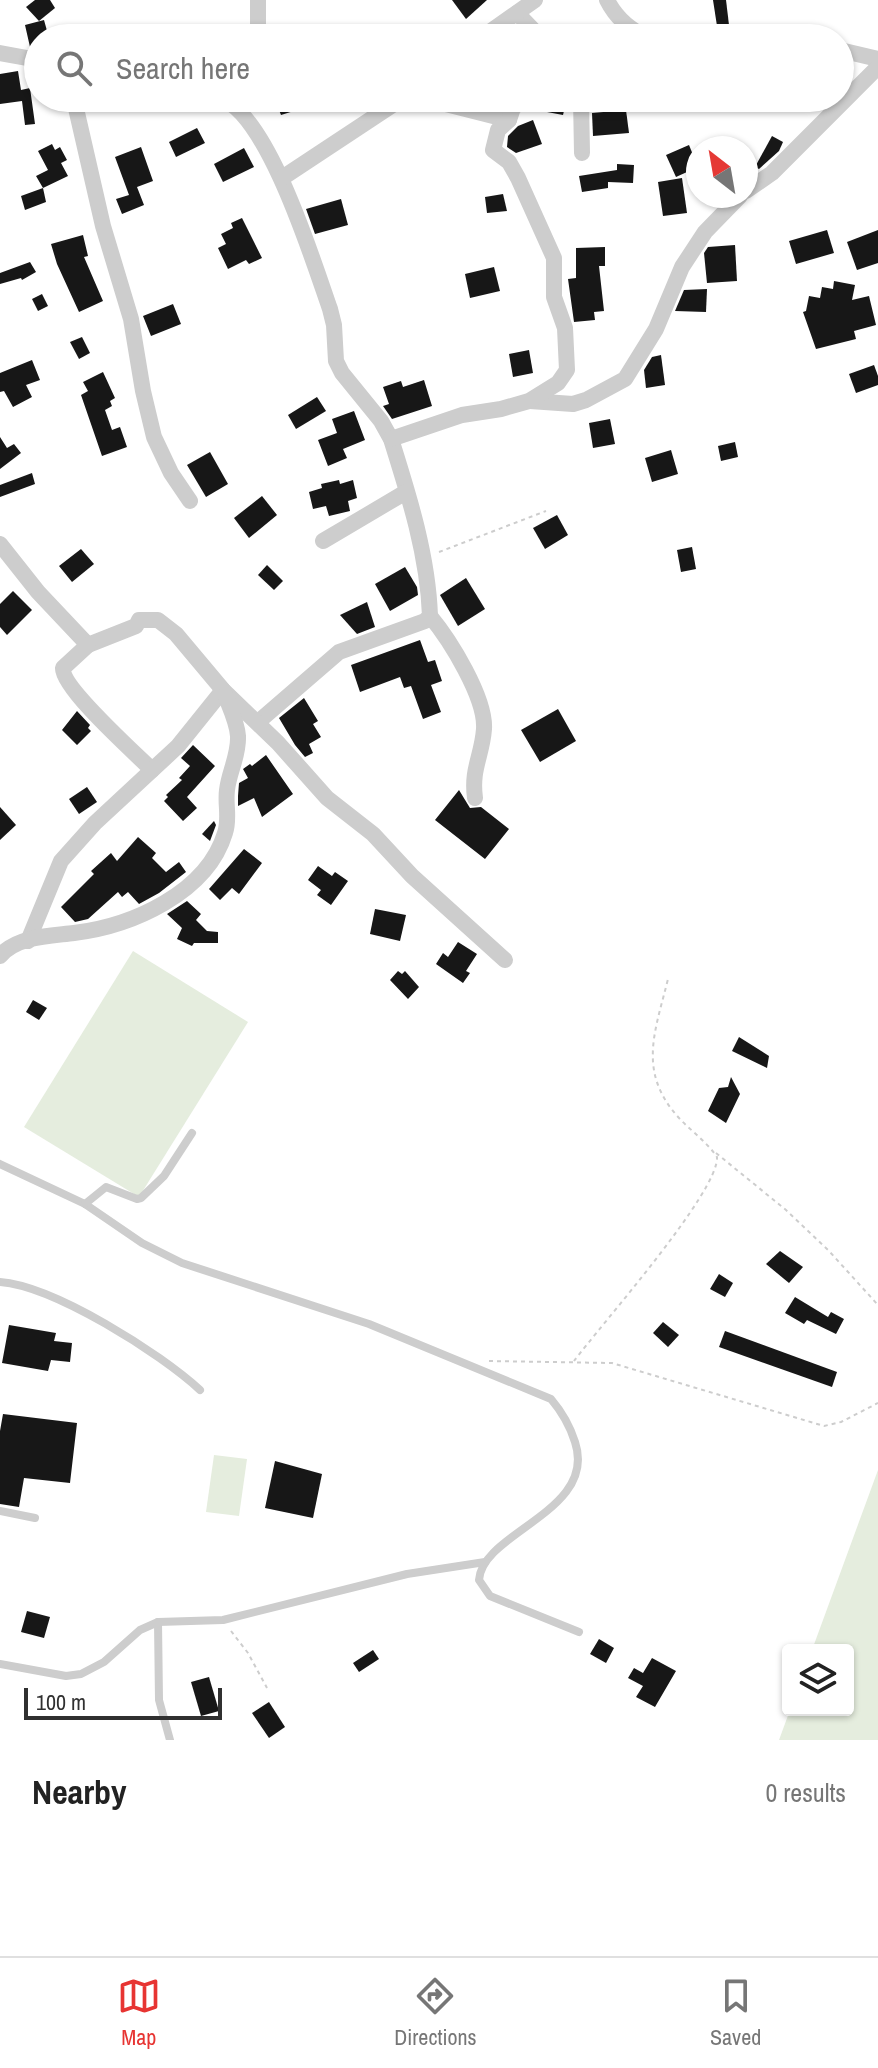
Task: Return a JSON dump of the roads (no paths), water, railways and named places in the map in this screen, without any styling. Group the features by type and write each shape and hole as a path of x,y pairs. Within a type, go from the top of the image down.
{"street":[{"path":"258,0 258,24"},
{"path":"501,24 535,0"},
{"path":"607,0 625,24"},
{"path":"517,13 528,24"},
{"path":"0,53 24,57"},
{"path":"854,53 878,59"},
{"path":"854,91 878,67"},
{"path":"77,112 103,226 131,319 154,437 171,473 190,501"},
{"path":"240,112 282,178 330,309 336,361 391,439 423,557 430,616 477,696 484,717 473,773 475,798"},
{"path":"282,178 382,112"},
{"path":"477,112 509,120"},
{"path":"391,439 462,415 529,401 551,389 567,370 565,328 554,297 554,258 509,162 493,150 498,130 509,120 512,112"},
{"path":"581,112 582,153"},
{"path":"758,183 772,173 833,112"},
{"path":"529,401 573,404 625,379 656,329 682,267 705,232 728,208"},
{"path":"323,541 406,492"},
{"path":"0,544 38,592 88,645"},
{"path":"258,722 339,652 421,623 430,616"},
{"path":"152,770 65,678 63,668 88,645 136,626 139,620 158,620 176,634 223,690 258,722 327,798 373,834 412,876 505,960"},
{"path":"28,941 61,861 95,823 178,746 223,690"},
{"path":"0,956 14,945 28,941 96,929 140,917 186,886 215,856 227,829 229,814 226,793 238,735 223,690"}],"lane":[{"path":"85,1204 107,1187 141,1198 164,1176 192,1133"},
{"path":"0,1164 85,1204 142,1243 182,1263 369,1324 551,1399 568,1424 578,1454 576,1474 559,1500 485,1562 479,1580 490,1596 579,1632"},
{"path":"0,1282 37,1291 98,1320 168,1363 200,1390"},
{"path":"0,1511 35,1518"},
{"path":"0,1664 48,1673 81,1674 104,1662 140,1630 158,1622 223,1620 407,1574 485,1562"},
{"path":"158,1622 159,1700 170,1740"}]}
